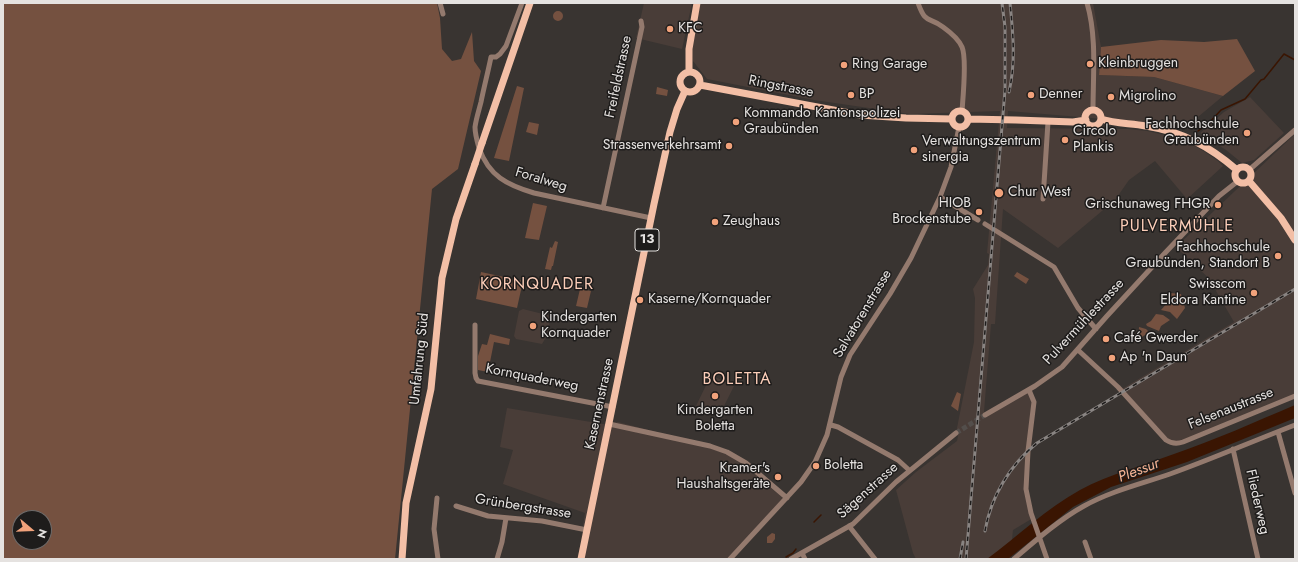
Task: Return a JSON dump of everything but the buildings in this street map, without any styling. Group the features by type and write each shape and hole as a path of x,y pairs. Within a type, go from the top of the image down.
{"main road":[{"name":"Umfahrung Süd","path":"402,559 406,503 431,389 442,278 454,227 474,164 530,3"},
{"path":"689,72 689,49 698,3"},
{"path":"689,72 697,74 700,79 700,84 694,91 685,91 681,85 681,78 689,72"},
{"name":"Ringstrasse","path":"700,84 860,115 906,118 952,118"},
{"name":"Kasernenstrasse","path":"580,559 670,132 685,91"},
{"path":"1093,110 1099,113 1101,119 1094,126 1088,124 1086,120 1087,113 1093,110"},
{"path":"962,111 967,114 968,119 965,126 958,127 954,124 952,118 955,113 962,111"},
{"path":"968,119 1048,122 1073,122 1086,120"},
{"path":"1101,119 1115,123 1146,126 1178,133 1210,148 1237,170"},
{"path":"1237,170 1242,168 1249,170 1251,175 1249,181"},
{"path":"1237,170 1235,176 1238,181 1244,183 1249,181"},
{"path":"1249,181 1281,218 1295,240"}],"street":[{"path":"440,3 443,14"},
{"name":"Foralweg","path":"522,3 504,50 496,57 491,57 475,127 477,141 482,156 488,166 494,174 503,180 519,188 537,194 652,218"},
{"path":"918,3 924,16 945,28 959,42 963,49 962,111"},
{"path":"1087,3 1093,33 1093,110"},
{"name":"Freifeldstrasse","path":"603,208 642,27 641,21"},
{"path":"1043,199 1048,122"},
{"name":"Salvatorenstrasse","path":"730,559 808,474 824,445 830,425 837,389 850,355 904,270 920,240 940,197 951,167 958,127"},
{"path":"1249,170 1295,130"},
{"name":"Pulvermühlestrasse","path":"1029,390 1062,367 1200,215 1219,196 1238,181"},
{"path":"940,197 978,220"},
{"path":"985,224 1054,267 1078,308 1096,329"},
{"name":"Kornquaderweg","path":"475,325 475,373 478,381 613,407"},
{"name":"Felsenaustrasse","path":"1078,350 1118,388 1166,440 1176,444 1295,396"},
{"path":"985,415 1029,390 1034,402 1028,451 1026,489 1033,518 1047,559"},
{"path":"609,424 709,445 728,452 746,463 787,498"},
{"path":"830,425 838,427 898,460 909,470"},
{"path":"1014,559 1039,537 1068,516 1097,499 1112,492 1195,465 1295,425"},
{"path":"1278,432 1295,493"},
{"name":"Sägenstrasse","path":"791,559 849,526 860,518 909,470 956,433"},
{"name":"Fliederweg","path":"1233,449 1258,559"},
{"path":"437,498 434,526 438,559"},
{"name":"Grünbergstrasse","path":"456,506 485,516 542,522 587,530"},
{"path":"497,559 506,518"},
{"path":"849,526 875,559"},
{"path":"1085,542 1091,559"},
{"path":"802,553 805,559"}],"shaded area":[{"path":"3,3 437,3 440,18 442,49 452,61 461,59 472,32 474,61 481,71 458,169 432,189 395,559 3,559"},
{"path":"644,3 692,3 682,49 636,38"},
{"path":"700,3 1093,3 1101,47 1099,75 1154,77 1223,96 1186,127 1008,111 1007,128 1128,129 1147,131 1169,136 1191,144 1205,152 1223,166 1187,199 1155,161 1129,180 1115,200 1058,248 1003,209 995,324 991,324 984,412 985,415 1029,390 1033,399 1026,477 1033,518 1013,530 1010,559 916,559 913,553 896,490 916,472 957,441 958,436 956,433 974,342 975,298 973,289 988,265 989,254 987,253 1000,111 910,114 814,100 707,79 693,61 692,50"},
{"path":"556,11 560,11 563,16 560,21 556,21 553,18 553,14"},
{"path":"1237,39 1255,71 1223,96 1154,77 1099,75 1101,47 1161,40 1204,42"},
{"path":"517,86 524,88 509,161 494,158"},
{"path":"657,87 668,90 667,96 656,94"},
{"name":"Fachhochschule Graubünden","path":"1250,97 1284,133 1254,160 1242,163 1226,150 1200,133 1224,112"},
{"path":"529,122 539,124 537,135 526,132"},
{"path":"1295,134 1295,397 1183,442 1172,443 1122,389 1234,322 1216,291 1218,287 1176,247"},
{"path":"533,203 547,206 539,240 525,238"},
{"path":"555,241 558,242 553,266 551,270 545,269 550,247 552,248"},
{"path":"481,272 523,281 517,308 476,299"},
{"path":"1017,272 1029,279 1026,284 1014,276"},
{"path":"580,289 591,291 587,308 576,306"},
{"path":"1170,293 1181,294 1185,308 1177,319 1170,312 1161,310 1169,301"},
{"name":"Kindergarten Kornquader","path":"523,309 551,316 550,327 542,344 516,339 514,336 519,311"},
{"path":"1156,314 1163,315 1170,320 1161,326 1159,331 1147,326 1146,324 1151,321"},
{"path":"1139,327 1146,329 1150,333 1143,336 1138,343 1130,341 1137,336"},
{"path":"490,334 510,339 509,345 494,342 488,372 478,370 478,356 482,344 487,345"},
{"name":"Kindergarten Boletta","path":"711,375 734,386 719,416 696,406"},
{"path":"957,392 961,394 958,411 951,406"},
{"path":"507,408 603,424 618,422 718,448 736,458 784,499 729,559 578,559 585,513 503,484 513,450 500,447"},
{"path":"772,533 775,534 775,539 772,543 767,543 767,537"}],"water":[{"name":"Plessur","path":"1295,405 1295,418 1187,462 1111,487 1073,507 1008,559 987,559 1044,514 1068,497 1091,484 1205,443"}],"waterway":[{"path":"1198,131 1208,124 1221,110 1245,99 1261,80 1264,79 1284,54 1295,60"},
{"path":"814,522 821,515"},
{"path":"786,557 793,553 796,549"}],"tunnel":[{"path":"956,433 985,415"}],"railway":[{"path":"966,559 1005,90 1005,27 1002,3"},
{"path":"1009,92 1013,70 1013,36 1010,3"},
{"path":"985,531 992,506 1003,482 1018,461 1037,443 1295,289"},
{"path":"960,559 963,542"}],"place":[{"name":"KFC","path":"670,29"},
{"name":"Kleinbruggen","path":"1090,64"},
{"name":"Ring Garage","path":"844,65"},
{"name":"BP","path":"851,95"},
{"name":"Denner","path":"1031,95"},
{"name":"Migrolino","path":"1111,97"},
{"name":"Kommando Kantonspolizei Graubünden","path":"736,122"},
{"name":"Fachhochschule Graubünden","path":"1247,133"},
{"name":"Circolo Plankis","path":"1065,140"},
{"name":"Strassenverkehrsamt","path":"729,146"},
{"name":"Verwaltungszentrum sinergia","path":"914,150"},
{"name":"Chur West","path":"999,193"},
{"name":"Grischunaweg FHGR","path":"1218,205"},
{"name":"HIOB Brockenstube","path":"979,212"},
{"name":"Zeughaus","path":"715,222"},
{"name":"Fachhochschule Graubünden, Standort B","path":"1278,256"},
{"name":"Swisscom Eldora Kantine","path":"1254,293"},
{"name":"Kaserne/Kornquader","path":"640,300"},
{"name":"Kindergarten Kornquader","path":"533,326"},
{"name":"Café Gwerder","path":"1106,339"},
{"name":"Ap 'n Daun","path":"1112,358"},
{"name":"Kindergarten Boletta","path":"715,396"},
{"name":"Boletta","path":"816,466"},
{"name":"Kramer's Haushaltsgeräte","path":"778,477"}],"district":[{"name":"PULVERMÜHLE","path":"1177,227"},
{"name":"KORNQUADER","path":"537,285"},
{"name":"BOLETTA","path":"737,380"}]}
